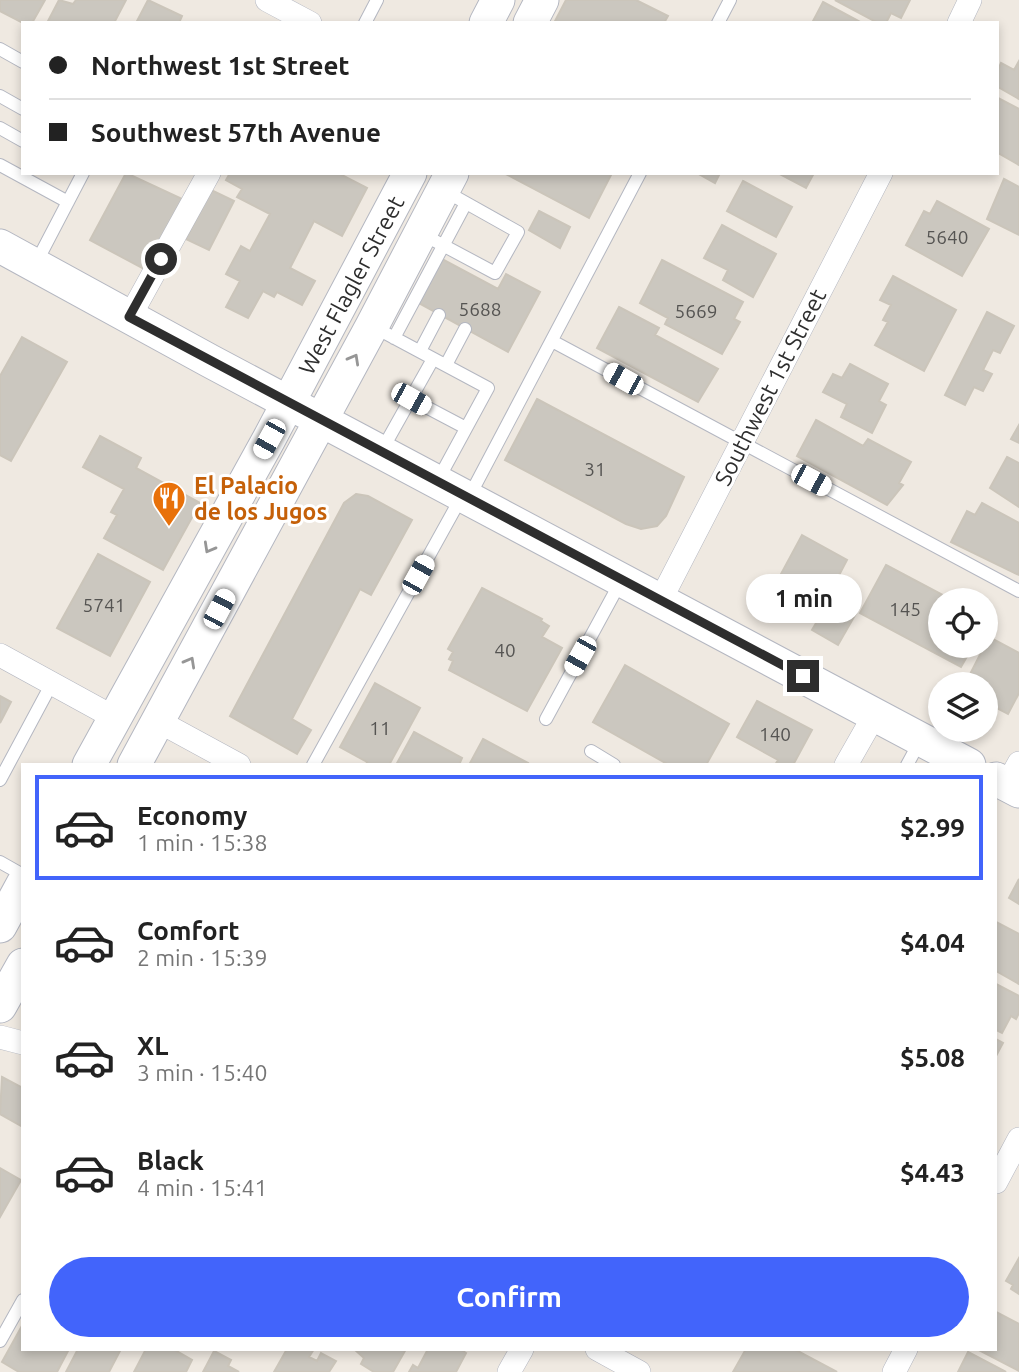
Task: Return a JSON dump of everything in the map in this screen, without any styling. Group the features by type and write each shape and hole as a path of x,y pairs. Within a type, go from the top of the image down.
{"main road":[{"path":"487,21 498,0"},
{"path":"531,21 542,0"},
{"name":"West Flagler Street","path":"90,763 289,402 409,175"},
{"name":"West Flagler Street","path":"135,763 322,419 383,332 432,239 453,189"},
{"path":"0,246 875,714 914,752 961,763"},
{"path":"0,926 21,888"},
{"path":"0,1006 21,969"}],"street":[{"path":"267,0 298,15"},
{"path":"959,21 970,0"},
{"path":"129,317 208,175"},
{"name":"Southwest 1st Street","path":"660,601 880,175"},
{"path":"0,655 115,718"},
{"path":"847,763 875,714"},
{"path":"158,722 235,763"},
{"path":"0,1037 21,1042"},
{"path":"997,1180 1019,1139"},
{"path":"509,1372 521,1351"},
{"path":"601,1351 639,1372"},
{"path":"894,1372 905,1351"}],"lane":[{"path":"366,21 377,0"},
{"path":"719,21 730,0"},
{"path":"0,49 21,61"},
{"path":"0,96 21,108"},
{"path":"0,128 21,140"},
{"path":"0,164 68,202"},
{"path":"34,265 82,175"},
{"path":"314,763 456,491 552,341 639,175"},
{"path":"432,239 466,265 492,279 518,232 453,189"},
{"path":"420,351 439,315"},
{"path":"446,365 465,329"},
{"path":"383,332 488,388 466,428 456,491"},
{"path":"552,341 1019,591"},
{"path":"382,450 433,359"},
{"path":"411,399 466,428"},
{"path":"546,719 621,580"},
{"path":"0,780 52,683"},
{"path":"591,751 611,763"},
{"path":"0,862 21,874"},
{"path":"0,1341 21,1304"}],"building":[{"path":"0,0 45,0 33,21 21,22 0,11"},
{"path":"59,0 73,4 76,0 126,0 115,21 48,21"},
{"path":"148,0 182,16 180,21 137,21"},
{"path":"566,0 636,0 668,16 665,21 555,21"},
{"path":"835,0 910,0 901,18 891,13 887,21 874,21"},
{"path":"823,2 858,21 813,21"},
{"path":"1019,61 1019,99 999,88 1001,63 1014,70"},
{"path":"999,99 1019,109 1019,165 999,154"},
{"path":"125,175 182,199 144,269 90,240"},
{"path":"229,175 342,175 367,188 342,236 314,221 290,268 315,281 302,305 277,292 274,297 263,291 248,318 226,307 240,281 226,274 241,246 250,251 270,214 237,197 242,189 226,180"},
{"path":"508,175 611,175 589,218"},
{"path":"701,175 719,175 715,183"},
{"path":"782,175 813,175 806,188"},
{"path":"1004,179 1019,187 1019,235 987,219"},
{"path":"743,181 792,207 776,237 727,211"},
{"path":"211,190 234,201 209,250 186,239"},
{"path":"937,201 989,229 962,276 906,245 924,211 930,214"},
{"path":"539,211 570,227 560,248 529,230"},
{"path":"722,225 776,254 753,297 723,280 728,270 704,258"},
{"path":"440,258 498,289 506,274 540,292 508,352 417,302"},
{"path":"662,260 743,302 734,319 740,322 722,354 665,324 668,318 640,303"},
{"path":"893,276 956,310 924,371 875,345 888,322 883,320 891,305 880,300"},
{"path":"619,307 659,328 655,335 718,369 698,402 597,348"},
{"path":"987,312 1014,326 1000,353 993,350 983,370 992,374 983,391 974,387 965,405 945,395"},
{"path":"22,337 67,362 11,461 0,455 0,376"},
{"path":"850,364 888,384 879,401 886,405 872,433 841,417 847,404 823,392 833,374 842,378"},
{"path":"537,399 684,477 666,516 657,526 641,529 626,524 505,460"},
{"path":"816,420 863,446 868,439 911,462 899,483 903,485 887,505 797,456"},
{"path":"1019,425 1019,443 1011,439"},
{"path":"100,436 141,458 136,468 200,503 163,570 104,538 117,515 111,512 124,489 83,467"},
{"path":"1007,457 1019,463 1019,507 990,488"},
{"path":"356,494 368,496 412,520 371,595 360,589 292,719 311,730 297,754 230,716 344,503"},
{"path":"982,503 1019,523 1019,575 951,542 967,511 975,515"},
{"path":"802,535 847,560 834,585 819,577 799,614 768,598"},
{"path":"98,554 150,582 110,656 57,628"},
{"path":"886,565 929,588 928,649 860,613"},
{"path":"482,588 542,619 541,621 549,626 542,637 562,648 527,711 449,670 453,661 449,659 453,652 448,649"},
{"path":"834,593 859,608 838,645 812,630"},
{"path":"998,642 1019,653 1019,693 1008,714 998,709 998,672 971,672 978,658 998,658"},
{"path":"944,658 966,658 961,667"},
{"path":"625,665 729,724 707,763 665,763 593,722"},
{"path":"375,683 420,708 390,763 367,763 340,747"},
{"path":"0,696 11,702 0,723"},
{"path":"757,701 812,730 794,763 776,763 778,760 737,737"},
{"path":"414,732 462,758 460,763 397,763"},
{"path":"483,739 528,763 470,763"},
{"path":"1019,879 1019,904 1009,898"},
{"path":"997,923 1019,934 1019,984 997,972"},
{"path":"997,985 1019,996 1019,1013 1016,1019 1011,1016 1002,1033 997,1030"},
{"path":"997,1040 1003,1043 997,1054"},
{"path":"2,1077 21,1087 21,1126 0,1114"},
{"path":"0,1168 21,1180 0,1217"},
{"path":"1019,1258 1019,1294 1011,1289 1013,1285 1006,1281"},
{"path":"997,1313 1019,1324 1019,1371 981,1351 997,1351"},
{"path":"21,1328 21,1351 68,1351 57,1372 19,1372 2,1362"},
{"path":"77,1351 120,1351 109,1372 66,1372"},
{"path":"145,1351 176,1351 192,1360 186,1372 134,1372"},
{"path":"214,1351 231,1360 228,1366 239,1372 203,1372"},
{"path":"286,1351 313,1351 309,1357 317,1361 321,1353 336,1361 329,1372 274,1372"},
{"path":"356,1351 405,1351 393,1372 374,1372 361,1364 364,1358"},
{"path":"427,1351 466,1353 456,1372 409,1372 413,1365 418,1368"},
{"path":"745,1351 798,1351 837,1372 733,1372"},
{"path":"968,1352 1006,1372 958,1372"}],"place":[{"name":"El Palacio de los Jugos","path":"169,528"}],"route":[{"path":"161,259 129,317 803,676"}]}
